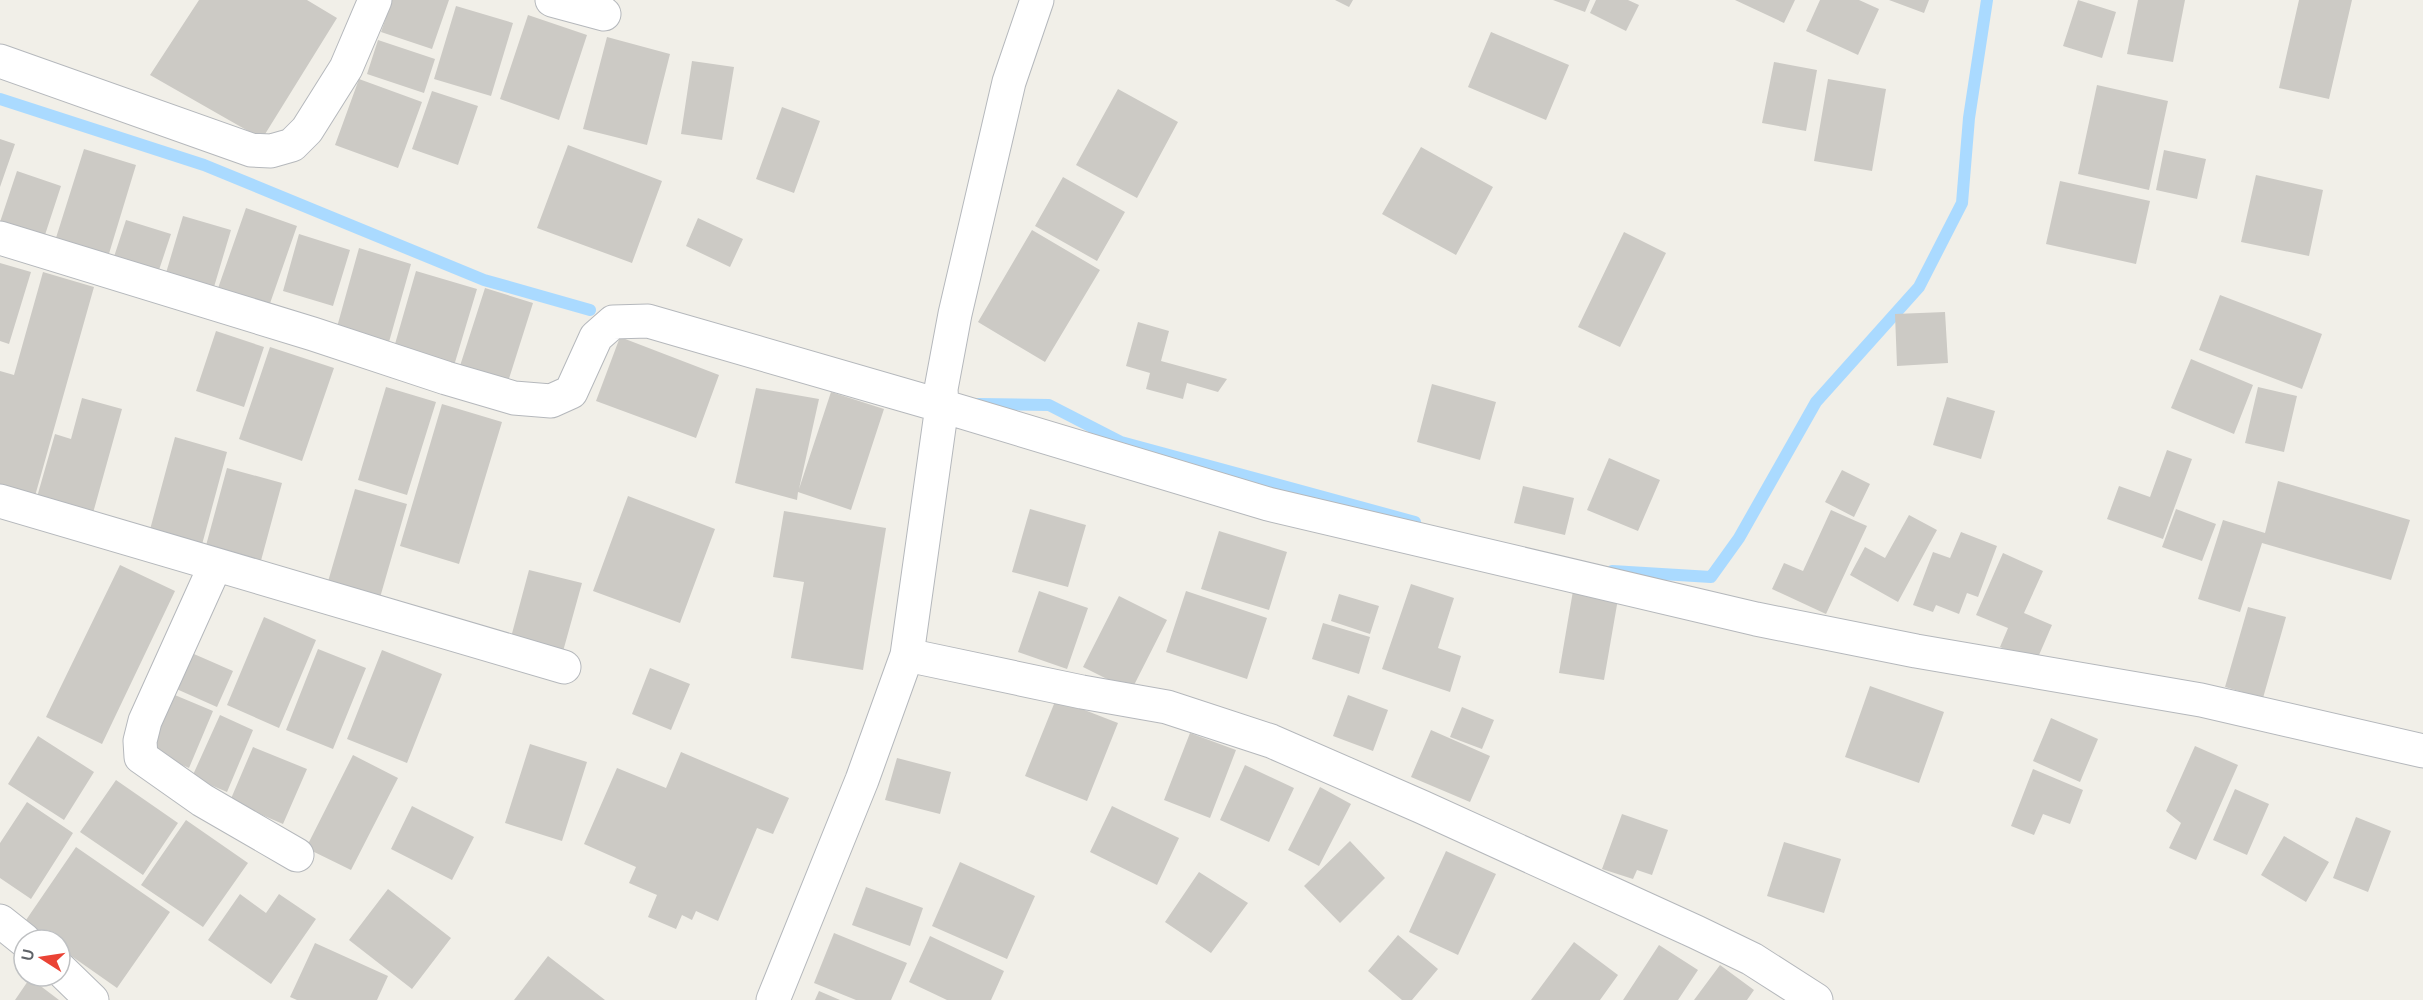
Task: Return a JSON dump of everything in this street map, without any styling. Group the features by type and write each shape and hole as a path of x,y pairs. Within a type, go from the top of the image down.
{"street":[{"path":"0,61 251,150 271,152 292,145 307,130 346,68 375,0"},
{"path":"552,0 604,14"},
{"path":"773,1000 862,780 907,654 941,398 955,314 1008,81 1037,0"},
{"path":"0,238 514,398 551,401 571,392 596,337 613,322 648,321 941,398 1268,504 1756,619 1928,653 2201,700 2423,751"},
{"path":"0,501 564,668"},
{"path":"215,566 145,721 140,741 141,757 202,800 297,855"},
{"path":"907,654 1082,692 1167,707 1271,741 1696,932 1752,959 1816,1000"},
{"path":"0,921 12,930"},
{"path":"72,981 92,1000"}],"building":[{"path":"199,0 307,0 337,18 262,139 150,75"},
{"path":"392,0 449,0 432,49 381,32"},
{"path":"1335,0 1353,0 1349,7"},
{"path":"1553,0 1590,0 1585,12"},
{"path":"1596,0 1628,0 1639,5 1626,31 1590,13"},
{"path":"1735,0 1795,0 1784,23"},
{"path":"1820,0 1859,0 1879,9 1858,55 1806,31"},
{"path":"1889,0 1929,0 1924,13"},
{"path":"2078,0 2116,12 2102,58 2063,46"},
{"path":"2138,0 2185,0 2173,62 2127,54"},
{"path":"2299,0 2352,0 2329,99 2279,88"},
{"path":"456,6 513,23 491,96 434,79"},
{"path":"528,15 587,35 559,120 500,99"},
{"path":"1491,32 1569,65 1546,120 1468,87"},
{"path":"607,37 670,54 647,145 583,129"},
{"path":"378,40 435,59 424,93 367,74"},
{"path":"692,61 734,67 722,140 681,134"},
{"path":"1774,62 1817,70 1806,131 1762,123"},
{"path":"359,79 422,102 398,168 335,145"},
{"path":"1828,79 1886,89 1872,171 1814,161"},
{"path":"2097,85 2168,101 2149,190 2078,174"},
{"path":"1118,89 1178,122 1137,198 1076,165"},
{"path":"432,91 478,106 458,165 412,149"},
{"path":"782,107 820,121 794,193 756,179"},
{"path":"0,139 15,144 0,187"},
{"path":"568,145 662,181 632,263 537,228"},
{"path":"1421,147 1493,187 1456,255 1382,214"},
{"path":"84,149 136,165 108,257 55,241"},
{"path":"2164,150 2206,159 2197,199 2156,190"},
{"path":"17,171 61,186 43,241 0,222"},
{"path":"2256,175 2323,190 2309,256 2241,242"},
{"path":"1063,177 1125,212 1097,261 1035,226"},
{"path":"2060,181 2150,201 2136,264 2046,244"},
{"path":"246,208 297,226 267,312 216,294"},
{"path":"183,216 231,230 211,297 163,283"},
{"path":"698,218 743,239 730,267 686,246"},
{"path":"126,220 171,234 156,279 111,266"},
{"path":"1032,230 1100,270 1045,362 978,322"},
{"path":"1624,232 1666,253 1620,347 1578,327"},
{"path":"299,234 350,250 333,306 283,291"},
{"path":"359,248 411,264 389,342 337,327"},
{"path":"0,263 31,272 9,344 0,341"},
{"path":"416,271 477,289 453,369 393,351"},
{"path":"43,272 94,287 35,496 0,486 0,371 14,375"},
{"path":"485,288 533,303 507,385 459,369"},
{"path":"2220,295 2322,334 2302,389 2199,350"},
{"path":"1945,312 1948,363 1897,366 1895,314"},
{"path":"1138,322 1169,331 1161,361 1227,379 1218,392 1187,383 1183,399 1146,389 1150,373 1126,366"},
{"path":"216,331 264,347 244,407 196,391"},
{"path":"620,337 719,375 696,438 596,401"},
{"path":"270,347 334,368 302,461 239,439"},
{"path":"2191,359 2253,385 2234,434 2171,408"},
{"path":"1432,384 1496,402 1480,460 1417,442"},
{"path":"386,387 436,402 407,495 358,480"},
{"path":"2258,387 2297,396 2284,452 2245,443"},
{"path":"756,388 819,399 799,489 831,392 884,409 851,510 798,492 797,500 735,483"},
{"path":"1947,397 1995,411 1981,459 1933,445"},
{"path":"82,398 122,409 93,513 37,497 55,434 71,439"},
{"path":"442,404 502,422 459,564 400,546"},
{"path":"175,437 227,452 200,552 148,537"},
{"path":"2167,450 2192,459 2163,539 2107,519 2119,486 2150,497"},
{"path":"1609,458 1660,480 1638,531 1587,510"},
{"path":"227,468 282,483 259,568 204,553"},
{"path":"1842,470 1870,484 1854,517 1825,502"},
{"path":"2278,481 2410,520 2391,580 2262,543 2240,612 2198,599 2223,520 2265,533"},
{"path":"1523,486 1574,498 1565,535 1514,523"},
{"path":"355,489 407,504 379,601 327,585"},
{"path":"628,496 715,529 680,623 593,591"},
{"path":"1030,509 1086,525 1068,587 1012,572"},
{"path":"2176,509 2216,524 2202,561 2162,547"},
{"path":"1831,510 1867,526 1826,614 1772,589 1784,563 1803,571"},
{"path":"784,511 886,528 863,670 791,658 804,582 773,577"},
{"path":"1909,515 1937,530 1898,602 1850,575 1865,547 1885,558"},
{"path":"1219,531 1287,552 1269,610 1201,589"},
{"path":"1961,532 1997,546 1978,597 1967,593 1959,614 1936,605 1933,612 1913,605 1933,552 1950,558"},
{"path":"2003,553 2043,571 2024,613 2052,625 2036,662 2000,647 2008,628 1976,615"},
{"path":"120,565 175,591 102,744 46,717"},
{"path":"529,570 582,583 562,655 510,641"},
{"path":"1411,584 1454,598 1438,648 1461,656 1450,692 1382,669"},
{"path":"1574,585 1619,593 1604,680 1559,673"},
{"path":"1039,591 1088,608 1067,669 1018,652"},
{"path":"1186,591 1267,618 1247,679 1166,652"},
{"path":"1339,594 1379,606 1370,634 1331,621"},
{"path":"1119,596 1167,620 1131,691 1083,667"},
{"path":"2248,607 2286,617 2263,698 2225,687"},
{"path":"264,617 316,640 279,728 227,705"},
{"path":"1323,623 1370,637 1359,674 1312,659"},
{"path":"318,649 366,668 333,749 286,730"},
{"path":"382,650 442,674 407,763 347,739"},
{"path":"187,651 233,671 217,707 172,687"},
{"path":"650,668 690,684 671,730 632,714"},
{"path":"1870,686 1944,712 1919,783 1845,757"},
{"path":"170,693 213,711 189,768 146,749"},
{"path":"1348,695 1388,710 1373,751 1333,736"},
{"path":"1056,699 1118,723 1087,801 1025,776"},
{"path":"1462,707 1494,720 1482,749 1450,737"},
{"path":"220,715 253,730 227,792 192,777"},
{"path":"2051,718 2098,739 2080,782 2033,761"},
{"path":"1431,730 1490,756 1470,802 1411,777"},
{"path":"1190,733 1236,750 1210,818 1164,800"},
{"path":"38,736 94,772 64,820 8,784"},
{"path":"530,744 587,762 562,841 505,823"},
{"path":"2195,746 2238,765 2196,860 2169,848 2181,823 2166,811"},
{"path":"253,747 307,769 283,824 230,801"},
{"path":"681,752 789,798 773,834 757,828 718,921 696,911 692,920 682,915 676,929 648,917 657,895 629,883 636,867 584,844 617,768 666,788"},
{"path":"353,755 398,778 351,870 306,848"},
{"path":"897,758 951,772 940,814 885,800"},
{"path":"1245,765 1294,788 1269,842 1220,820"},
{"path":"2033,769 2083,790 2070,824 2043,814 2034,835 2011,826"},
{"path":"116,780 178,823 143,875 80,832"},
{"path":"1320,787 1351,804 1319,866 1288,850"},
{"path":"2235,789 2269,804 2247,855 2213,840"},
{"path":"27,802 73,833 31,899 0,878 0,843"},
{"path":"412,806 474,837 452,880 391,849"},
{"path":"1112,806 1179,838 1157,885 1090,852"},
{"path":"1622,814 1668,830 1652,875 1637,870 1633,879 1602,869"},
{"path":"2356,817 2391,831 2368,892 2333,878"},
{"path":"186,820 248,863 203,927 141,885"},
{"path":"2284,836 2329,862 2306,902 2261,875"},
{"path":"1350,841 1385,878 1340,923 1304,886"},
{"path":"1784,842 1841,859 1824,913 1767,896"},
{"path":"76,847 170,912 117,988 72,956 72,928 31,928 24,923"},
{"path":"1446,851 1496,874 1458,955 1409,932"},
{"path":"960,862 1035,896 1007,959 932,926"},
{"path":"1199,872 1248,903 1211,953 1165,922"},
{"path":"866,887 923,908 910,946 852,925"},
{"path":"388,889 451,938 412,989 349,940"},
{"path":"240,894 266,913 279,894 316,919 271,984 208,940"},
{"path":"834,933 907,963 891,1000 856,1000 814,983"},
{"path":"1398,935 1438,969 1412,1000 1402,1000 1368,971"},
{"path":"930,936 1004,971 991,1000 947,1000 909,982"},
{"path":"1574,942 1618,975 1600,1000 1531,1000"},
{"path":"315,943 388,976 377,1000 297,1000 290,997"},
{"path":"1659,945 1698,970 1678,1000 1623,1000"},
{"path":"548,956 605,1000 514,1000"},
{"path":"1720,965 1754,990 1747,1000 1694,1000"},
{"path":"23,988 43,988 59,1000 15,1000"},
{"path":"819,991 840,1000 815,1000"}],"waterway":[{"path":"1612,571 1711,577 1739,538 1816,402 1919,287 1962,203 1969,118 1987,0"},
{"path":"0,99 204,165 484,280 590,310"},
{"path":"978,404 1049,405 1121,442 1415,522"}]}
